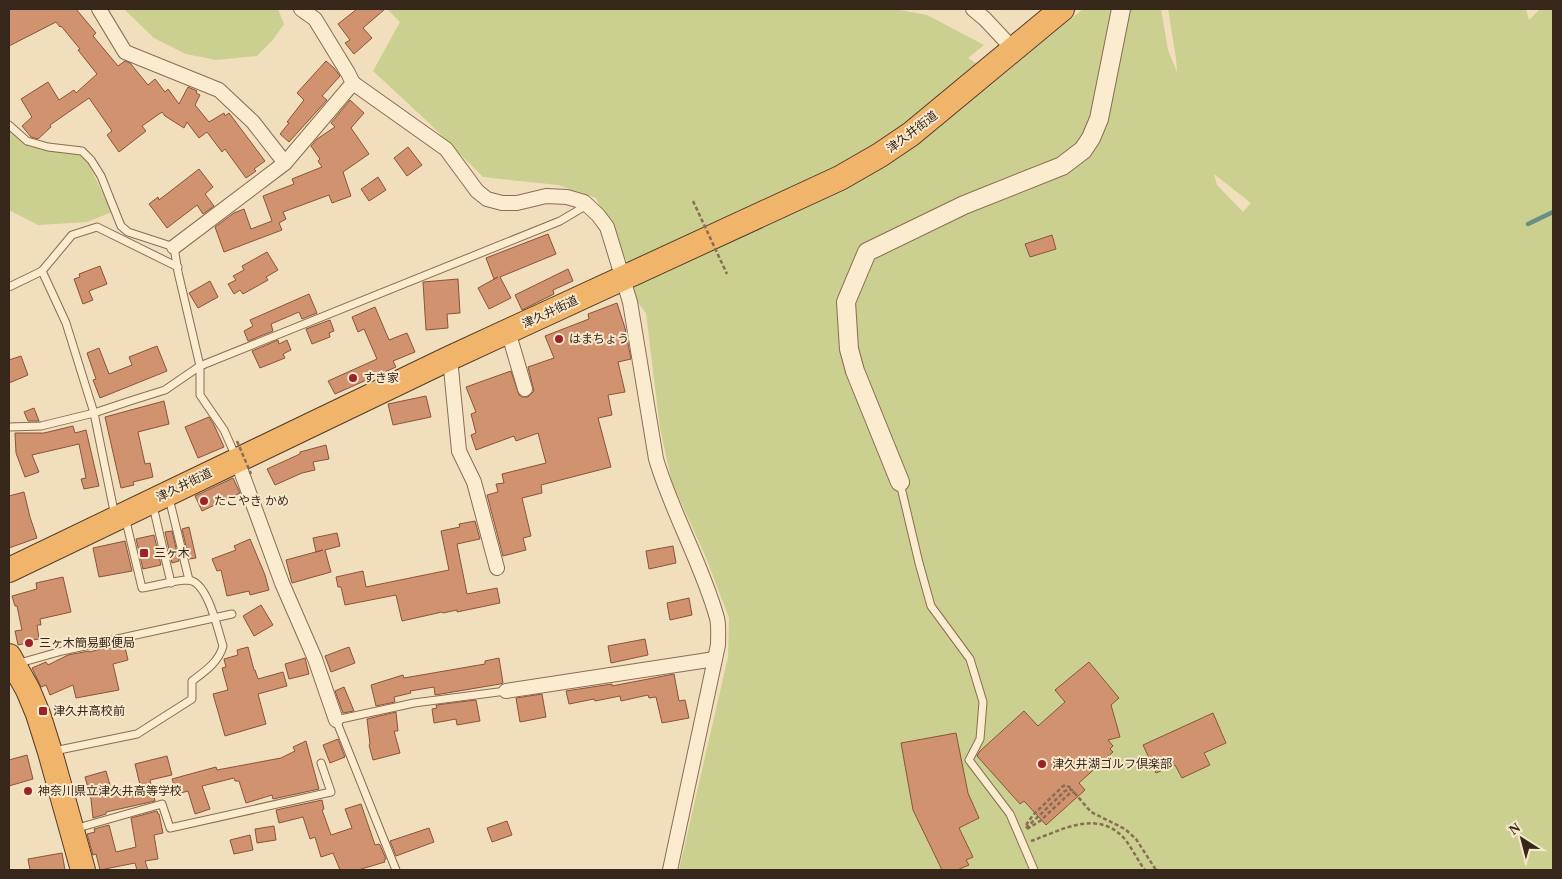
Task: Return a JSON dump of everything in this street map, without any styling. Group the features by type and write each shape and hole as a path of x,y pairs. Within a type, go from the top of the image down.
{"highway":[{"name":"津久井街道","path":"9,570 450,358 840,178 880,155 931,118 1062,9"},
{"path":"11,660 28,690 50,752 83,870"}],"street":[{"path":"99,9 125,52 219,90 253,122 285,163"},
{"path":"301,9 314,19 348,73 352,83 446,149 476,191 487,199 502,203 517,203 546,196 567,196 584,202 607,227 630,302 656,459 663,484 703,580 717,620 718,645 670,870"},
{"path":"973,9 1014,50"},
{"path":"900,482 848,349 846,302 867,252 964,205 1062,166 1083,150 1091,138 1099,119 1121,9"},
{"path":"174,247 285,163 352,83"},
{"path":"508,331 526,389"},
{"path":"450,358 459,451 474,482 497,568"},
{"path":"242,458 282,583 315,659 336,720"},
{"path":"506,691 715,659"}],"lane":[{"path":"9,125 27,141 48,147 82,151 92,160 101,176 121,226 128,232 174,247 200,366 200,396 242,458"},
{"path":"9,427 41,426 94,413 165,390 200,366 560,221 587,205"},
{"path":"9,287 42,271 72,235 97,227 178,267"},
{"path":"42,271 66,323 94,413 120,516 142,588 189,580 198,584 205,593 223,646 221,653 212,665 192,681 192,699 137,734 50,752"},
{"path":"900,482 918,562 931,606 970,660 983,702 980,740 969,760 1010,814 1034,870"},
{"path":"160,497 171,583"},
{"path":"160,497 189,580"},
{"path":"11,660 62,651 232,614"},
{"path":"396,870 336,720 414,703 506,691"},
{"path":"72,830 162,804 170,828 331,792 321,763"}],"path":[{"path":"693,201 727,274"},
{"path":"1074,791 1040,821 1025,829 1029,819 1066,784 1074,791 1086,807 1097,816 1125,829 1136,839 1156,870"},
{"path":"1042,812 1065,791 1069,789 1074,791"},
{"path":"1026,840 1037,839 1076,824 1098,824 1109,827 1123,837 1145,870"}],"green space":[{"path":"124,9 278,9 284,24 272,41 257,56 216,60 186,54 154,38"},
{"path":"387,9 895,9 927,15 984,45 968,58 999,78 1083,9 1161,9 1168,50 1177,72 1168,9 1526,9 1529,20 1540,9 1553,9 1553,870 679,870 728,657 729,618 705,555 672,483 660,428 646,313 626,288 637,282 596,198 558,185 483,177 373,71 400,22","holes":["1214,174 1251,203 1243,212 1217,185"]},
{"path":"9,124 27,141 82,151 112,212 87,222 38,225 9,210"}],"building":[{"path":"9,9 76,9 96,33 93,36 118,66 125,61 130,63 148,85 155,79 165,92 168,89 179,104 188,87 197,91 196,93 200,95 195,105 209,122 224,113 225,116 229,113 265,161 246,178 225,149 222,152 207,132 199,138 187,122 184,128 162,112 142,126 146,131 119,152 107,135 112,131 89,98 50,125 51,127 38,139 31,137 22,126 32,117 21,99 48,82 59,100 74,90 76,93 97,74 78,50 80,49 56,22 9,46"},
{"path":"357,9 385,9 363,28 372,38 354,54 345,43 350,40 338,24"},
{"path":"326,61 340,76 322,96 327,100 289,142 280,134 304,100 297,93"},
{"path":"350,100 364,113 351,128 369,154 343,172 351,196 332,203 329,195 283,212 286,219 279,223 282,230 224,252 215,227 234,213 244,209 251,229 272,221 263,196 294,184 292,179 322,167 318,161 320,159 311,146 317,139 335,127 331,123"},
{"path":"408,147 422,165 407,176 394,158"},
{"path":"199,169 213,187 205,194 214,206 203,214 197,205 167,228 149,204 158,197 159,200"},
{"path":"378,177 386,190 369,201 361,189"},
{"path":"548,234 556,254 500,277 511,298 489,309 478,288 498,277 494,279 486,258"},
{"path":"1052,235 1056,249 1030,257 1025,244"},
{"path":"267,252 278,270 266,277 268,280 243,294 240,290 234,294 228,284 236,280 233,276 244,270 242,266"},
{"path":"100,266 107,284 89,291 93,300 83,304 74,279 80,277 79,274"},
{"path":"568,269 573,281 553,290 554,294 522,310 515,295"},
{"path":"458,279 460,313 447,314 448,328 426,330 423,282"},
{"path":"210,281 218,297 198,308 189,293"},
{"path":"309,294 317,313 302,319 299,312 271,324 273,331 248,341 244,331 253,326 250,320"},
{"path":"617,303 625,328 631,359 618,362 625,392 608,395 612,415 598,418 611,467 541,485 542,493 522,498 531,536 523,538 526,550 503,556 487,495 498,492 496,484 504,483 502,474 546,463 538,433 516,441 514,436 476,450 471,435 476,433 471,414 476,412 466,387 511,371 519,395 528,397 534,391 528,367 554,358 545,336 589,319 588,314"},
{"path":"375,307 389,340 407,333 415,352 393,361 396,367 335,394 328,381 377,359 364,329 358,332 352,317"},
{"path":"330,320 334,331 329,333 330,337 312,344 306,329"},
{"path":"278,340 279,344 287,340 291,350 283,354 285,358 260,368 252,351"},
{"path":"157,346 167,371 100,398 93,380 96,379 87,353 99,348 109,374 132,365 129,357"},
{"path":"21,356 28,375 9,383 9,360"},
{"path":"426,396 431,417 393,425 388,404"},
{"path":"164,401 169,424 138,432 145,464 150,463 153,477 133,482 134,485 121,488 105,417"},
{"path":"34,408 39,421 28,421 24,412"},
{"path":"209,417 224,447 198,458 185,427"},
{"path":"73,426 75,433 86,430 99,486 84,489 81,479 86,478 79,444 32,455 39,472 25,477 16,453 15,433 44,433"},
{"path":"326,445 329,459 313,462 315,470 302,473 275,485 267,469 300,454 300,452"},
{"path":"233,478 240,493 202,511 195,496"},
{"path":"24,492 37,538 9,548 9,496"},
{"path":"475,521 480,539 457,544 467,594 497,588 500,603 457,612 457,610 442,612 402,621 396,595 345,605 341,587 338,587 336,577 363,571 366,587 449,570 441,531 460,527 459,524"},
{"path":"189,527 196,558 189,559 182,529"},
{"path":"172,531 179,561 172,563 165,532"},
{"path":"337,533 340,546 325,550 331,572 292,583 286,560 316,552 313,538"},
{"path":"154,535 161,565 143,569 136,539"},
{"path":"250,539 269,590 250,595 249,591 227,596 221,570 217,571 212,559 236,550 234,546"},
{"path":"125,541 132,571 99,577 93,548"},
{"path":"673,546 676,563 649,569 646,551"},
{"path":"63,577 71,612 40,619 41,625 37,625 39,639 18,645 15,631 22,630 17,606 15,606 12,596 37,589 36,583"},
{"path":"689,598 692,615 670,620 667,603"},
{"path":"261,605 273,625 254,636 243,616"},
{"path":"645,639 648,655 611,663 608,646"},
{"path":"124,643 128,660 113,664 119,690 76,698 73,685 50,695 46,685 41,687 32,668 46,662 48,665 68,655"},
{"path":"248,647 258,679 283,672 287,686 258,694 266,724 225,736 213,694 228,690 222,668 226,667 224,659 238,655 237,650"},
{"path":"349,647 355,663 331,672 325,656"},
{"path":"305,658 309,674 289,679 285,664"},
{"path":"499,658 503,683 435,695 434,687 410,691 411,693 394,697 395,702 376,706 371,685 403,675 404,678 485,664 485,661"},
{"name":"津久井湖ゴルフ倶楽部","path":"1089,662 1119,698 1111,705 1120,737 1108,740 1113,746 1110,749 1113,752 1079,783 1085,790 1046,825 1024,801 1020,804 977,756 980,751 1024,711 1038,726 1065,702 1055,690"},
{"path":"674,674 679,701 685,700 689,718 662,723 656,697 649,698 648,695 621,701 620,696 569,704 566,691 612,684 612,686"},
{"path":"344,687 354,711 343,713 335,691"},
{"path":"542,694 546,717 520,722 516,698"},
{"path":"476,700 480,721 457,725 456,719 434,723 432,709 437,708 436,705"},
{"path":"396,712 398,731 394,731 400,753 373,760 369,745 367,719"},
{"path":"1213,713 1226,743 1204,753 1210,765 1182,778 1175,765 1156,773 1143,745"},
{"path":"956,733 968,793 979,818 959,828 973,857 966,860 969,865 957,870 942,870 913,810 901,743"},
{"path":"338,739 345,757 330,763 323,745"},
{"path":"306,741 319,789 273,799 272,795 246,803 239,781 235,781 234,778 202,786 210,809 195,814 188,791 177,794 172,779 216,767 217,770 281,758 295,751 293,747"},
{"path":"27,755 33,779 9,786 9,760"},
{"path":"167,756 172,775 150,780 155,801 106,812 106,814 93,818 91,799 85,777 106,771 112,792 140,785 135,764"},
{"path":"322,800 324,809 322,810 331,835 352,828 345,809 361,804 375,845 380,845 386,859 384,860 385,862 358,870 340,870 333,853 321,857 315,837 310,839 303,817 279,823 276,810"},
{"path":"157,811 163,833 154,835 158,859 145,861 148,870 137,870 135,863 100,870 96,854 93,855 87,834 95,832 94,829 109,825 116,852 136,847 131,818"},
{"path":"507,821 512,835 492,842 487,828"},
{"path":"274,826 276,840 257,843 255,829"},
{"path":"429,828 434,842 396,856 390,841"},
{"path":"250,835 253,850 234,854 230,840"},
{"path":"62,853 65,870 30,870 28,859"}],"waterway":[{"path":"1528,224 1553,212"}],"place":[{"name":"はまちょう","path":"559,339"},
{"name":"すき家","path":"353,378"},
{"name":"たこやき かめ","path":"204,501"},
{"name":"三ヶ木","path":"144,553"},
{"name":"三ヶ木簡易郵便局","path":"29,643"},
{"name":"津久井高校前","path":"43,711"},
{"name":"津久井湖ゴルフ倶楽部","path":"1042,764"},
{"name":"神奈川県立津久井高等学校","path":"28,791"}]}
